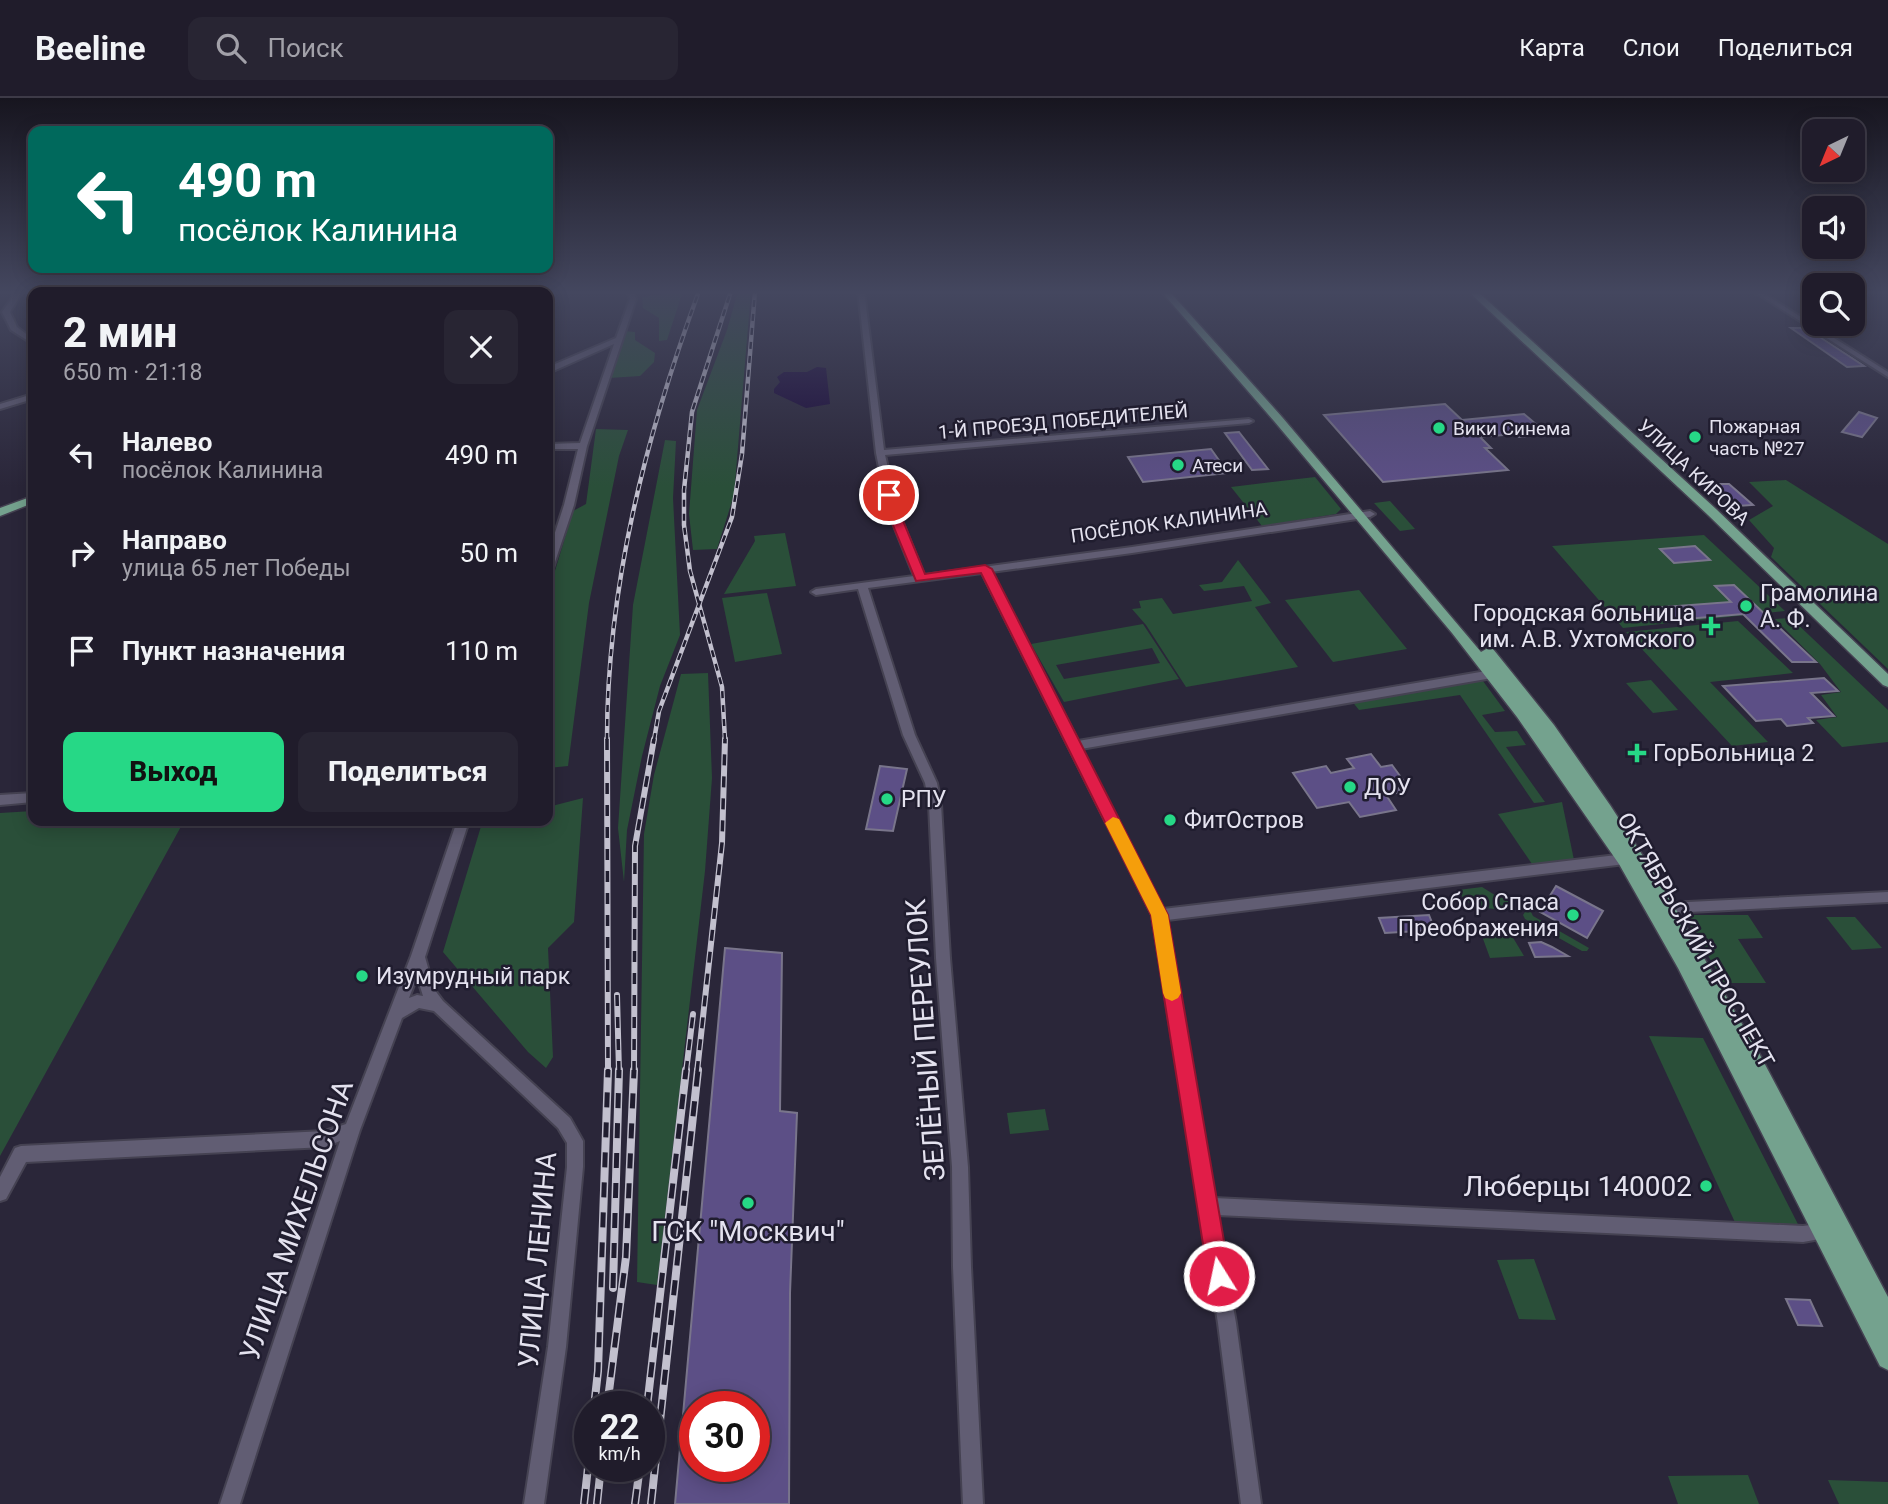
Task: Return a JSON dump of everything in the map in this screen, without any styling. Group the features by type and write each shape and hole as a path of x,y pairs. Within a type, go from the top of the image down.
{"main road":[{"name":"ОКТЯБРЬСКИЙ ПРОСПЕКТ","path":"1224,357 1497,663 1626,839 1743,1041 1888,1321"},
{"name":"ОКТЯБРЬСКИЙ ПРОСПЕКТ","path":"1233,357 1492,674 1625,859 1684,963 1825,1231 1888,1358"},
{"name":"УЛИЦА КИРОВА","path":"1543,357 1706,506 1888,682"},
{"path":"0,512 28,501"}],"street":[{"path":"553,368 579,357"},
{"path":"553,553 569,505 583,446 613,357"},
{"path":"869,357 880,453 893,511 920,578"},
{"path":"1860,357 1888,374"},
{"path":"0,407 28,398"},
{"name":"1-Й ПРОЕЗД ПОБЕДИТЕЛЕЙ","path":"880,453 1250,421"},
{"path":"553,446 583,446"},
{"name":"ПОСЁЛОК КАЛИНИНА","path":"816,592 1364,515"},
{"path":"985,569 1159,915 1227,1323 1251,1504"},
{"name":"ЗЕЛЁНЫЙ ПЕРЕУЛОК","path":"862,586 909,735 931,783 935,804 943,958 960,1167 961,1267 973,1504"},
{"path":"1075,746 1492,674"},
{"path":"0,800 28,798"},
{"name":"УЛИЦА МИХЕЛЬСОНА","path":"230,1504 352,1130 418,956 461,826"},
{"path":"1159,915 1625,859"},
{"path":"1668,908 1888,897"},
{"name":"УЛИЦА ЛЕНИНА","path":"418,956 428,991 438,1005 564,1123 575,1141 575,1167 557,1347 534,1504"},
{"path":"396,1014 417,1001 438,1005"},
{"path":"0,1193 21,1154 325,1139 352,1130"},
{"path":"1206,1206 1803,1234 1825,1231"}],"green space":[{"path":"616,357 655,357 654,362 640,376 609,378"},
{"path":"717,357 746,357 734,495 717,549 693,550 689,514 697,410"},
{"path":"596,429 628,430 619,456 589,603 568,766 553,768 553,577 573,511 586,504"},
{"path":"665,440 676,441 673,498 680,635 660,686 642,756 627,830 624,882 618,828 633,605"},
{"path":"1315,477 1341,509 1336,514 1262,526 1231,487"},
{"path":"1786,480 1888,544 1888,669 1771,557 1774,548 1749,520 1773,506 1749,482"},
{"path":"1390,501 1415,529 1400,531 1374,503"},
{"path":"785,533 796,586 724,594 755,541 754,536"},
{"path":"1704,535 1785,611 1623,628 1552,546"},
{"path":"1238,560 1271,603 1255,607 1298,667 1186,687 1146,625 1132,609 1141,608 1139,601 1162,598 1173,614 1252,601 1244,586 1204,591 1199,585 1222,582"},
{"path":"1359,590 1407,649 1333,662 1285,600"},
{"path":"767,593 782,654 735,662 722,598"},
{"path":"1791,618 1888,710 1888,742 1842,747 1816,720 1837,717 1821,695 1841,692 1820,664 1775,619"},
{"path":"1738,621 1793,673 1710,682 1768,742 1732,746 1626,632"},
{"path":"1143,624 1179,679 1064,702 1031,644","holes":["1152,648 1160,663 1064,679 1056,665"]},
{"path":"708,673 712,778 705,871 657,1285 637,1282 644,834 654,775 681,674"},
{"path":"1480,677 1505,711 1482,715 1495,732 1517,731 1526,745 1506,747 1545,802 1534,803 1460,695 1359,710 1351,700"},
{"path":"1651,680 1678,710 1653,713 1626,683"},
{"path":"583,798 574,922 548,948 553,1057 546,1068 528,1052 443,952 481,826 553,826 553,806"},
{"path":"1562,802 1574,860 1532,864 1498,814"},
{"path":"28,811 28,826 181,826 0,1156 0,813"},
{"path":"1482,887 1498,897 1512,900 1512,910 1474,905 1462,897 1458,890"},
{"path":"1533,900 1538,903 1531,912 1533,916 1589,948 1587,951 1582,951 1525,919 1523,915"},
{"path":"1684,915 1748,915 1763,938 1738,939 1766,983 1724,983"},
{"path":"1826,917 1855,917 1882,948 1852,950"},
{"path":"1509,931 1524,956 1490,958 1482,936"},
{"path":"1649,1036 1703,1038 1803,1234 1739,1231"},
{"path":"1045,1109 1049,1130 1010,1134 1007,1113"},
{"path":"1534,1259 1556,1320 1519,1319 1497,1260"},
{"path":"1748,1475 1759,1504 1678,1504 1668,1476"},
{"path":"1828,1480 1888,1482 1888,1504 1839,1504"}],"shaded area":[{"path":"817,367 826,368 830,404 806,408 774,393 780,382 777,377 784,372 807,372"}],"building":[{"path":"1832,357 1850,357 1864,366 1847,367"},
{"path":"1445,404 1462,420 1524,414 1543,430 1527,432 1532,436 1519,437 1515,434 1480,437 1491,448 1485,448 1508,470 1383,482 1324,415"},
{"path":"1859,412 1877,418 1862,437 1842,432"},
{"path":"1239,432 1268,469 1252,470 1225,433"},
{"name":"Атеси","path":"1211,449 1228,473 1143,482 1128,457"},
{"path":"1713,484 1729,484 1753,505 1737,506"},
{"path":"1695,546 1710,560 1674,563 1660,549"},
{"path":"1734,585 1816,662 1792,662 1743,614 1675,620 1663,607 1731,602 1715,586"},
{"path":"1824,678 1838,691 1811,693 1834,716 1808,718 1813,723 1787,726 1781,719 1756,721 1723,686"},
{"name":"ДОУ","path":"1371,754 1381,767 1392,765 1403,780 1393,782 1401,792 1386,795 1396,810 1360,817 1349,802 1317,808 1293,773 1326,766 1331,773 1354,768 1347,759"},
{"name":"РПУ","path":"880,766 907,769 893,831 866,829"},
{"name":"Собор Спаса Преображения","path":"1556,886 1603,911 1587,938 1540,912"},
{"path":"1429,915 1435,930 1385,933 1379,918"},
{"path":"1541,942 1568,956 1535,957 1529,943"},
{"name":"ГСК \"Москвич\"","path":"725,948 782,953 780,1111 797,1113 790,1293 789,1504 675,1504 679,1460 679,1482 770,1482 770,1391 685,1391"},
{"path":"1786,1299 1810,1300 1822,1326 1798,1325"}],"railway":[{"path":"607,740 609,682 622,568 647,456 677,357"},
{"path":"699,604 690,571 684,525 684,490 692,412 710,357"},
{"path":"699,604 732,517 742,454 750,357"},
{"path":"654,740 659,711 699,604"},
{"path":"699,604 722,687 725,740"},
{"path":"634,1072 635,846 654,739"},
{"path":"607,740 608,1070"},
{"path":"697,1072 722,843 725,740"},
{"path":"617,995 619,1071"},
{"path":"686,1072 693,1014"},
{"path":"596,1391 608,1070"},
{"path":"609,1391 626,1257 634,1070"},
{"path":"649,1391 686,1070"},
{"path":"651,1504 698,1070"},
{"path":"613,1288 619,1071"},
{"path":"584,1504 586,1482"},
{"path":"597,1504 599,1482"},
{"path":"635,1504 638,1482"}],"slow traffic":[{"path":"1113,823 1159,915 1172,993"}],"place":[{"name":"Вики Синема","path":"1439,428"},
{"name":"Пожарная часть №27","path":"1695,437"},
{"name":"Атеси","path":"1178,465"},
{"name":"Грамолина А. Ф.","path":"1746,606"},
{"name":"Городская больница им. А.В. Ухтомского","path":"1711,626"},
{"name":"ГорБольница 2","path":"1637,753"},
{"name":"ДОУ","path":"1350,787"},
{"name":"РПУ","path":"887,799"},
{"name":"ФитОстров","path":"1170,820"},
{"name":"Собор Спаса Преображения","path":"1573,915"},
{"name":"Изумрудный парк","path":"362,976"},
{"name":"Люберцы 140002","path":"1706,1186"},
{"name":"ГСК \"Москвич\"","path":"748,1203"}],"route":[{"path":"889,495 920,578 985,569 1159,915 1219,1276"}]}
